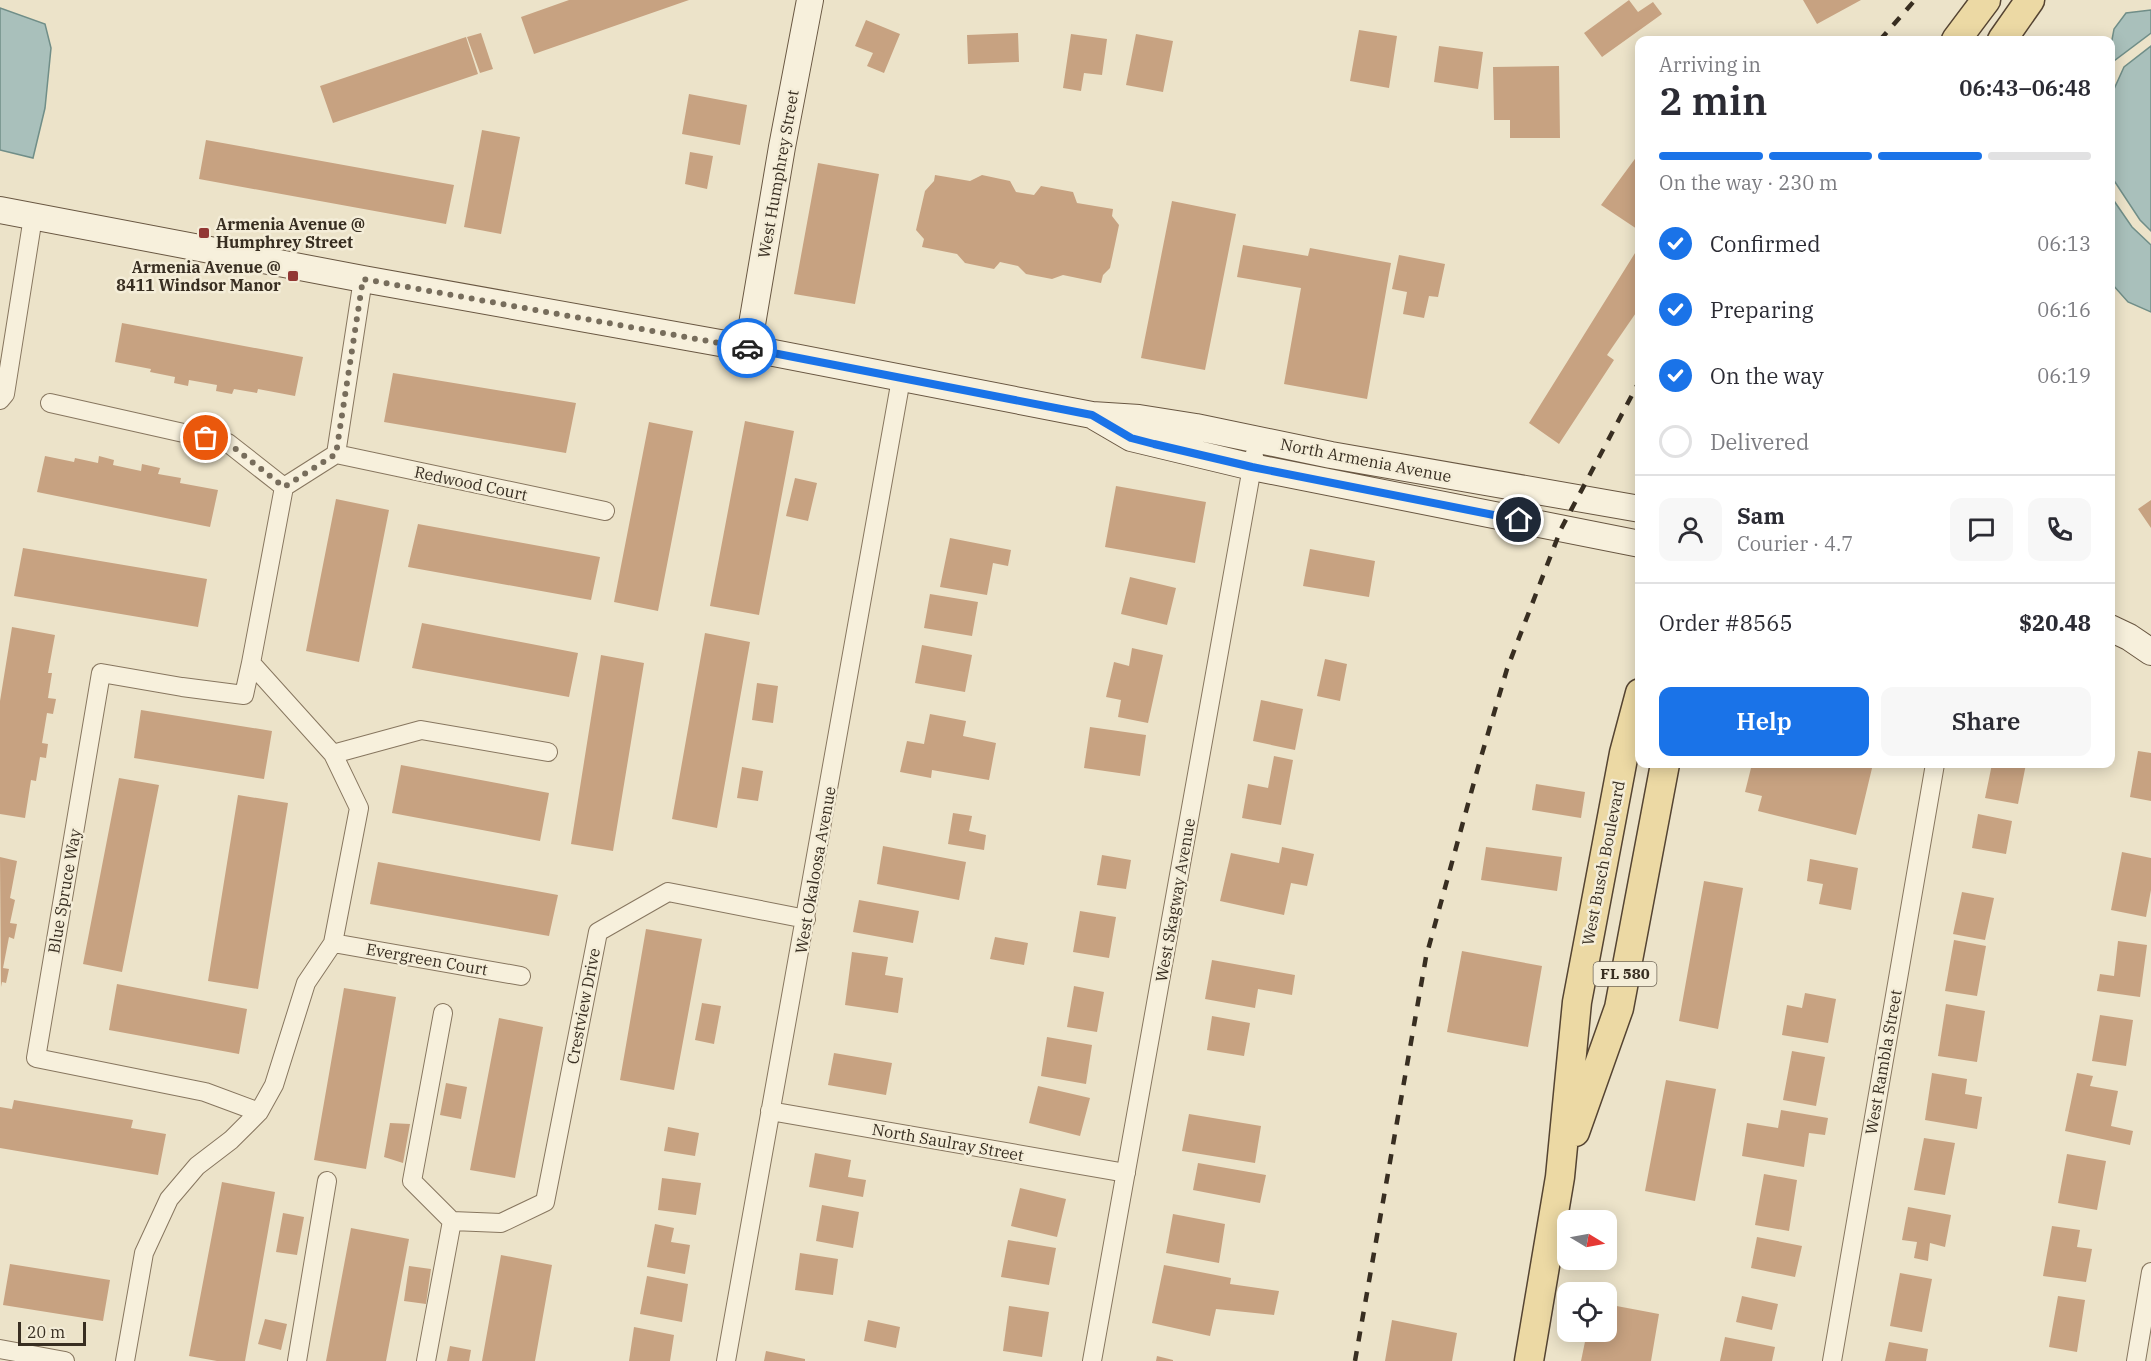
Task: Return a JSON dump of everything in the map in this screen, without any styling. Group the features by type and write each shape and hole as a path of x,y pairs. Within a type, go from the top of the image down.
{"main road":[{"name":"West Humphrey Street","path":"748,348 810,0"},
{"path":"1959,36 1986,0"},
{"path":"2005,36 2030,0"},
{"name":"North Armenia Avenue","path":"0,210 363,279 748,348 1092,415 1139,418 1353,459 1635,508"},
{"name":"North Armenia Avenue","path":"1092,415 1131,438 1252,467 1635,543"},
{"path":"2115,630 2151,652"},
{"name":"West Busch Boulevard","path":"1528,1361 1560,1177 1577,1002 1624,753 1635,712"},
{"name":"West Busch Boulevard","path":"1560,1177 1619,1008 1664,768"}],"street":[{"path":"0,400 5,394 33,217"},
{"path":"125,1361 144,1253 169,1200 197,1166 231,1140 259,1112 274,1085 306,983 333,943 359,808 333,754 251,663 284,487 336,454 363,279"},
{"name":"West Okaloosa Avenue","path":"726,1361 901,379"},
{"path":"50,403 228,443 284,487"},
{"name":"West Skagway Avenue","path":"1092,1361 1258,440"},
{"name":"Redwood Court","path":"336,454 605,511"},
{"name":"Blue Spruce Way","path":"251,663 244,695 101,673 36,1058 205,1092 259,1112"},
{"path":"333,754 421,730 548,752"},
{"name":"West Rambla Street","path":"1832,1361 1934,768"},
{"name":"Crestview Drive","path":"452,1221 501,1223 545,1202 598,932 668,892 806,919"},
{"name":"Evergreen Court","path":"333,943 521,976"},
{"path":"426,1361 452,1221 412,1181 443,1013"},
{"name":"North Saulray Street","path":"770,1111 1126,1173"},
{"path":"297,1361 327,1181"},
{"path":"2136,1361 2151,1272"},
{"path":"0,1349 65,1361"}],"water":[{"path":"0,8 45,24 51,48 45,108 33,158 0,150"},
{"path":"2151,10 2151,33 2115,60 2114,29 2126,13"},
{"path":"2151,46 2151,231 2140,220 2115,182 2115,87 2124,67"},
{"path":"2115,202 2132,227 2151,245 2151,312 2128,302 2115,287"}],"building":[{"path":"569,0 689,0 534,54 521,17"},
{"path":"1629,0 1638,12 1653,2 1662,14 1602,57 1584,33"},
{"path":"1803,0 1861,0 1817,24"},
{"path":"866,20 900,34 884,73 867,66 873,53 855,46"},
{"path":"1359,30 1397,36 1389,88 1350,81"},
{"path":"481,33 493,69 480,73 467,37"},
{"path":"1018,33 1019,62 968,64 967,35"},
{"path":"1071,34 1107,39 1102,75 1084,73 1081,91 1063,88"},
{"path":"1136,34 1173,41 1163,92 1126,85"},
{"path":"466,37 478,74 333,123 320,86"},
{"path":"1439,46 1483,52 1478,89 1434,82"},
{"path":"1559,66 1560,138 1510,138 1510,120 1494,120 1493,67"},
{"path":"689,94 747,105 740,145 682,134"},
{"path":"482,130 520,137 501,234 464,227"},
{"path":"206,140 454,185 446,224 199,179"},
{"path":"690,152 713,156 707,189 685,184"},
{"path":"1635,159 1635,228 1601,205"},
{"path":"818,163 879,174 855,304 794,294"},
{"path":"935,175 970,181 982,175 1010,181 1016,192 1034,195 1041,186 1073,192 1077,203 1113,209 1112,216 1119,225 1110,268 1103,275 1101,283 1063,275 1052,279 1026,274 1018,266 1000,262 994,269 965,263 957,254 922,247 924,239 916,230 925,191 934,181"},
{"path":"1172,201 1236,214 1205,370 1141,358"},
{"path":"1243,245 1308,256 1310,248 1391,263 1367,399 1284,384 1301,288 1237,277"},
{"path":"1635,253 1635,314 1607,355 1614,360 1559,444 1529,423"},
{"path":"1399,255 1445,264 1438,297 1429,296 1424,318 1403,314 1407,292 1392,289"},
{"path":"122,323 303,357 295,396 258,389 257,393 234,389 232,394 216,391 217,385 189,380 188,386 174,383 175,377 150,372 151,369 115,362"},
{"path":"393,373 576,403 566,453 384,422"},
{"path":"745,421 794,431 759,615 710,606"},
{"path":"649,422 693,431 658,611 614,602"},
{"path":"45,456 74,462 75,458 98,463 99,456 114,460 113,465 141,471 142,464 160,468 158,474 181,478 180,483 218,490 210,527 37,492"},
{"path":"795,478 817,483 808,521 786,516"},
{"path":"1116,486 1206,502 1195,563 1105,547"},
{"path":"336,499 389,510 359,662 306,651"},
{"path":"2151,500 2151,528 2138,509"},
{"path":"418,524 600,557 591,600 408,567"},
{"path":"950,538 1011,550 1008,566 993,563 987,595 940,587"},
{"path":"23,548 207,579 198,627 14,596"},
{"path":"1310,549 1375,561 1369,597 1303,586"},
{"path":"1130,577 1176,588 1167,625 1121,614"},
{"path":"930,594 978,602 972,636 924,628"},
{"path":"422,623 578,653 569,697 412,668"},
{"path":"12,627 55,635 48,673 52,673 48,698 56,699 53,714 47,713 42,743 48,744 46,758 40,757 36,781 31,780 25,818 0,814 0,701"},
{"path":"705,633 750,642 717,828 672,819"},
{"path":"922,645 972,655 965,692 915,683"},
{"path":"1132,648 1163,655 1148,723 1118,717 1121,700 1106,697 1114,662 1129,666"},
{"path":"601,655 644,663 613,851 571,844"},
{"path":"1325,659 1347,664 1340,701 1317,696"},
{"path":"757,683 778,686 773,723 752,720"},
{"path":"1261,700 1303,709 1295,750 1253,741"},
{"path":"141,710 272,731 264,779 134,758"},
{"path":"930,714 966,721 963,736 996,743 989,780 932,770 931,778 900,772 907,741 924,744"},
{"path":"1090,727 1146,735 1140,776 1084,768"},
{"path":"2138,751 2151,753 2151,801 2130,797"},
{"path":"1274,756 1293,760 1281,825 1242,818 1248,784 1268,788"},
{"path":"401,765 549,793 540,841 392,813"},
{"path":"742,767 763,771 758,801 737,798"},
{"path":"1751,768 1872,768 1856,835 1758,811 1762,796 1745,792"},
{"path":"1991,768 2025,768 2018,804 1985,798"},
{"path":"119,778 159,785 122,972 83,964"},
{"path":"1536,784 1585,792 1581,818 1532,810"},
{"path":"238,795 288,803 258,989 208,981"},
{"path":"953,813 972,816 969,831 986,835 984,850 948,844"},
{"path":"1978,814 2012,821 2006,854 1972,848"},
{"path":"883,846 966,862 959,900 877,884"},
{"path":"1282,847 1314,854 1307,886 1291,883 1284,915 1220,901 1231,853 1279,863"},
{"path":"1486,847 1562,857 1557,891 1481,880"},
{"path":"2122,852 2151,858 2151,890 2146,917 2111,910"},
{"path":"1102,855 1131,860 1126,889 1097,885"},
{"path":"0,857 17,861 10,898 15,900 10,923 17,924 14,939 9,937 3,968 9,969 6,983 2,982 1,987"},
{"path":"1810,859 1858,868 1851,910 1819,904 1823,884 1807,881"},
{"path":"378,862 558,895 549,936 370,904"},
{"path":"1704,881 1743,888 1718,1029 1679,1021"},
{"path":"1962,892 1994,898 1985,940 1953,934"},
{"path":"859,900 919,911 913,943 853,932"},
{"path":"1080,911 1116,917 1109,958 1073,952"},
{"path":"646,929 702,939 674,1090 620,1080"},
{"path":"995,937 1028,943 1024,965 990,959"},
{"path":"1954,940 1986,946 1977,996 1945,991"},
{"path":"2118,941 2147,945 2140,997 2097,991 2100,974 2114,976"},
{"path":"1462,951 1542,966 1528,1047 1447,1032"},
{"path":"852,952 888,957 885,975 903,978 898,1013 845,1005"},
{"path":"1212,960 1295,975 1292,995 1258,989 1255,1008 1205,999"},
{"path":"117,984 247,1009 239,1054 109,1030"},
{"path":"1074,986 1104,992 1097,1032 1067,1027"},
{"path":"344,988 396,997 366,1169 314,1160"},
{"path":"1805,993 1836,999 1828,1043 1782,1035 1787,1005 1802,1008"},
{"path":"702,1003 721,1006 714,1044 695,1040"},
{"path":"1946,1004 1985,1011 1977,1062 1938,1056"},
{"path":"2100,1015 2133,1020 2126,1066 2092,1061"},
{"path":"1212,1016 1250,1023 1244,1056 1207,1050"},
{"path":"499,1018 543,1027 515,1178 470,1170"},
{"path":"1047,1037 1092,1045 1086,1084 1041,1076"},
{"path":"1792,1051 1825,1057 1816,1106 1783,1100"},
{"path":"834,1053 892,1063 886,1095 828,1085"},
{"path":"1932,1073 1967,1079 1965,1094 1982,1097 1977,1129 1925,1120"},
{"path":"2077,1073 2093,1076 2090,1086 2118,1091 2111,1126 2133,1131 2130,1145 2065,1131"},
{"path":"1666,1080 1716,1089 1695,1201 1645,1191"},
{"path":"446,1083 467,1087 461,1119 440,1115"},
{"path":"1038,1086 1090,1098 1080,1136 1029,1123"},
{"path":"14,1100 133,1120 131,1128 166,1134 158,1175 0,1148 0,1107 12,1109"},
{"path":"1781,1110 1828,1118 1825,1135 1809,1133 1804,1167 1742,1156 1747,1123 1778,1128"},
{"path":"1189,1114 1261,1126 1255,1163 1182,1151"},
{"path":"390,1123 410,1124 403,1163 384,1157"},
{"path":"668,1127 699,1133 695,1156 664,1151"},
{"path":"1924,1138 1955,1143 1945,1195 1914,1190"},
{"path":"815,1153 851,1160 848,1177 866,1180 863,1197 809,1187"},
{"path":"2067,1154 2106,1161 2097,1210 2058,1203"},
{"path":"1198,1163 1266,1175 1260,1203 1193,1190"},
{"path":"1764,1174 1797,1180 1789,1231 1755,1225"},
{"path":"662,1178 701,1183 696,1215 658,1210"},
{"path":"222,1182 275,1192 245,1361 217,1361 189,1356"},
{"path":"1020,1188 1066,1199 1057,1237 1011,1226"},
{"path":"822,1205 859,1212 853,1248 816,1241"},
{"path":"1908,1207 1951,1215 1945,1247 1930,1243 1928,1261 1914,1258 1917,1242 1902,1240"},
{"path":"283,1213 304,1217 297,1255 276,1252"},
{"path":"1173,1214 1225,1224 1219,1263 1166,1253"},
{"path":"655,1224 674,1228 671,1242 690,1245 685,1274 647,1267"},
{"path":"2052,1226 2080,1230 2077,1247 2092,1249 2086,1282 2043,1276"},
{"path":"351,1228 409,1239 386,1361 326,1361"},
{"path":"1757,1237 1802,1246 1795,1277 1751,1268"},
{"path":"1008,1240 1056,1248 1049,1285 1001,1277"},
{"path":"800,1253 838,1259 833,1295 795,1290"},
{"path":"501,1255 552,1265 535,1361 482,1361"},
{"path":"10,1264 110,1280 103,1321 3,1305"},
{"path":"1164,1265 1231,1278 1230,1284 1279,1291 1274,1315 1216,1309 1210,1336 1152,1323"},
{"path":"409,1266 431,1269 426,1304 404,1301"},
{"path":"1900,1273 1932,1279 1922,1332 1890,1326"},
{"path":"647,1276 688,1284 682,1322 640,1314"},
{"path":"1742,1296 1778,1304 1772,1330 1736,1322"},
{"path":"2058,1296 2085,1300 2077,1352 2049,1347"},
{"path":"1009,1306 1049,1312 1042,1357 1003,1351"},
{"path":"1617,1306 1659,1314 1651,1361 1581,1361 1585,1342 1617,1342"},
{"path":"265,1319 287,1324 281,1350 258,1344"},
{"path":"868,1320 900,1327 896,1348 864,1341"},
{"path":"1392,1320 1457,1333 1452,1361 1385,1361"},
{"path":"634,1327 674,1335 670,1361 629,1361"},
{"path":"1725,1337 1775,1347 1772,1361 1720,1361"},
{"path":"1889,1342 1928,1349 1926,1361 1885,1361"},
{"path":"450,1346 471,1350 469,1361 447,1361"},
{"path":"766,1351 805,1359 805,1361 764,1361"},
{"path":"1157,1356 1173,1360 1173,1361 1156,1361"}],"railway":[{"path":"1884,36 1915,0"},
{"path":"1355,1361 1426,957 1479,764 1507,669 1561,529 1635,389"}],"way so far":[{"path":"206,438 228,443 284,487 336,454 363,279 747,348"}],"place":[{"name":"Armenia Avenue @ Humphrey Street","path":"204,233"},
{"name":"Armenia Avenue @ 8411 Windsor Manor","path":"293,276"}],"route":[{"path":"747,348 1092,415 1131,438 1154,444 1252,467 1519,520"}]}
